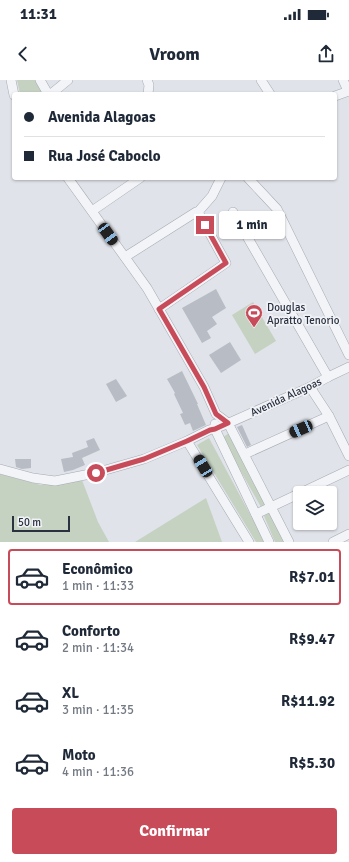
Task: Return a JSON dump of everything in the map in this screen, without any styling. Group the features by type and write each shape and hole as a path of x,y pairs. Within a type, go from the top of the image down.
{"street":[{"path":"12,80 14,92"},
{"path":"40,80 47,92"},
{"path":"53,92 68,80"},
{"path":"148,80 148,92"},
{"path":"337,95 349,91 343,80"},
{"path":"69,180 147,288 204,387 216,414 219,427 269,542"},
{"path":"92,211 137,180"},
{"path":"125,257 197,212 212,196 220,180"},
{"path":"250,180 277,209 349,356"},
{"path":"159,309 226,263 197,212"},
{"path":"233,212 328,377"},
{"name":"Avenida Alagoas","path":"0,469 32,478 55,481 96,473 144,459 310,387 349,367"},
{"path":"310,387 329,416 349,456"},
{"path":"216,414 219,427 245,454 289,542"},
{"path":"245,454 329,416"},
{"path":"187,441 249,542"},
{"path":"256,514 271,506 348,474"},
{"path":"333,542 349,534"}],"green space":[{"path":"17,80 36,80 44,92 20,92"},
{"name":"Douglas Apratto Tenorio","path":"253,302 276,341 255,354 232,315"},
{"path":"229,433 267,503 261,507 222,438"},
{"path":"209,438 265,542 256,542 197,445"},
{"path":"0,474 41,485 82,480 98,522 109,542 0,542"},
{"path":"206,498 222,542 135,542"},
{"path":"271,512 285,542 275,542 264,516"}],"building":[{"path":"216,289 226,308 212,317 217,324 207,331 211,338 202,343 182,308"},
{"path":"230,342 241,360 221,373 209,355"},
{"path":"182,371 198,404 206,425 193,431 190,423 185,425 180,414 183,413 174,394 175,393 167,379"},
{"path":"116,379 127,396 116,402 106,384"},
{"path":"242,425 251,445 247,447 237,427"},
{"path":"94,438 100,450 82,458 85,465 64,472 61,459 73,457 72,453 88,447 86,441"},
{"path":"15,459 31,459 31,468 22,469 16,467"}],"place":[{"name":"Douglas Apratto Tenorio","path":"254,328"}],"route":[{"path":"96,473 144,459 228,423 216,414 204,387 159,309 226,263 205,225"}]}
